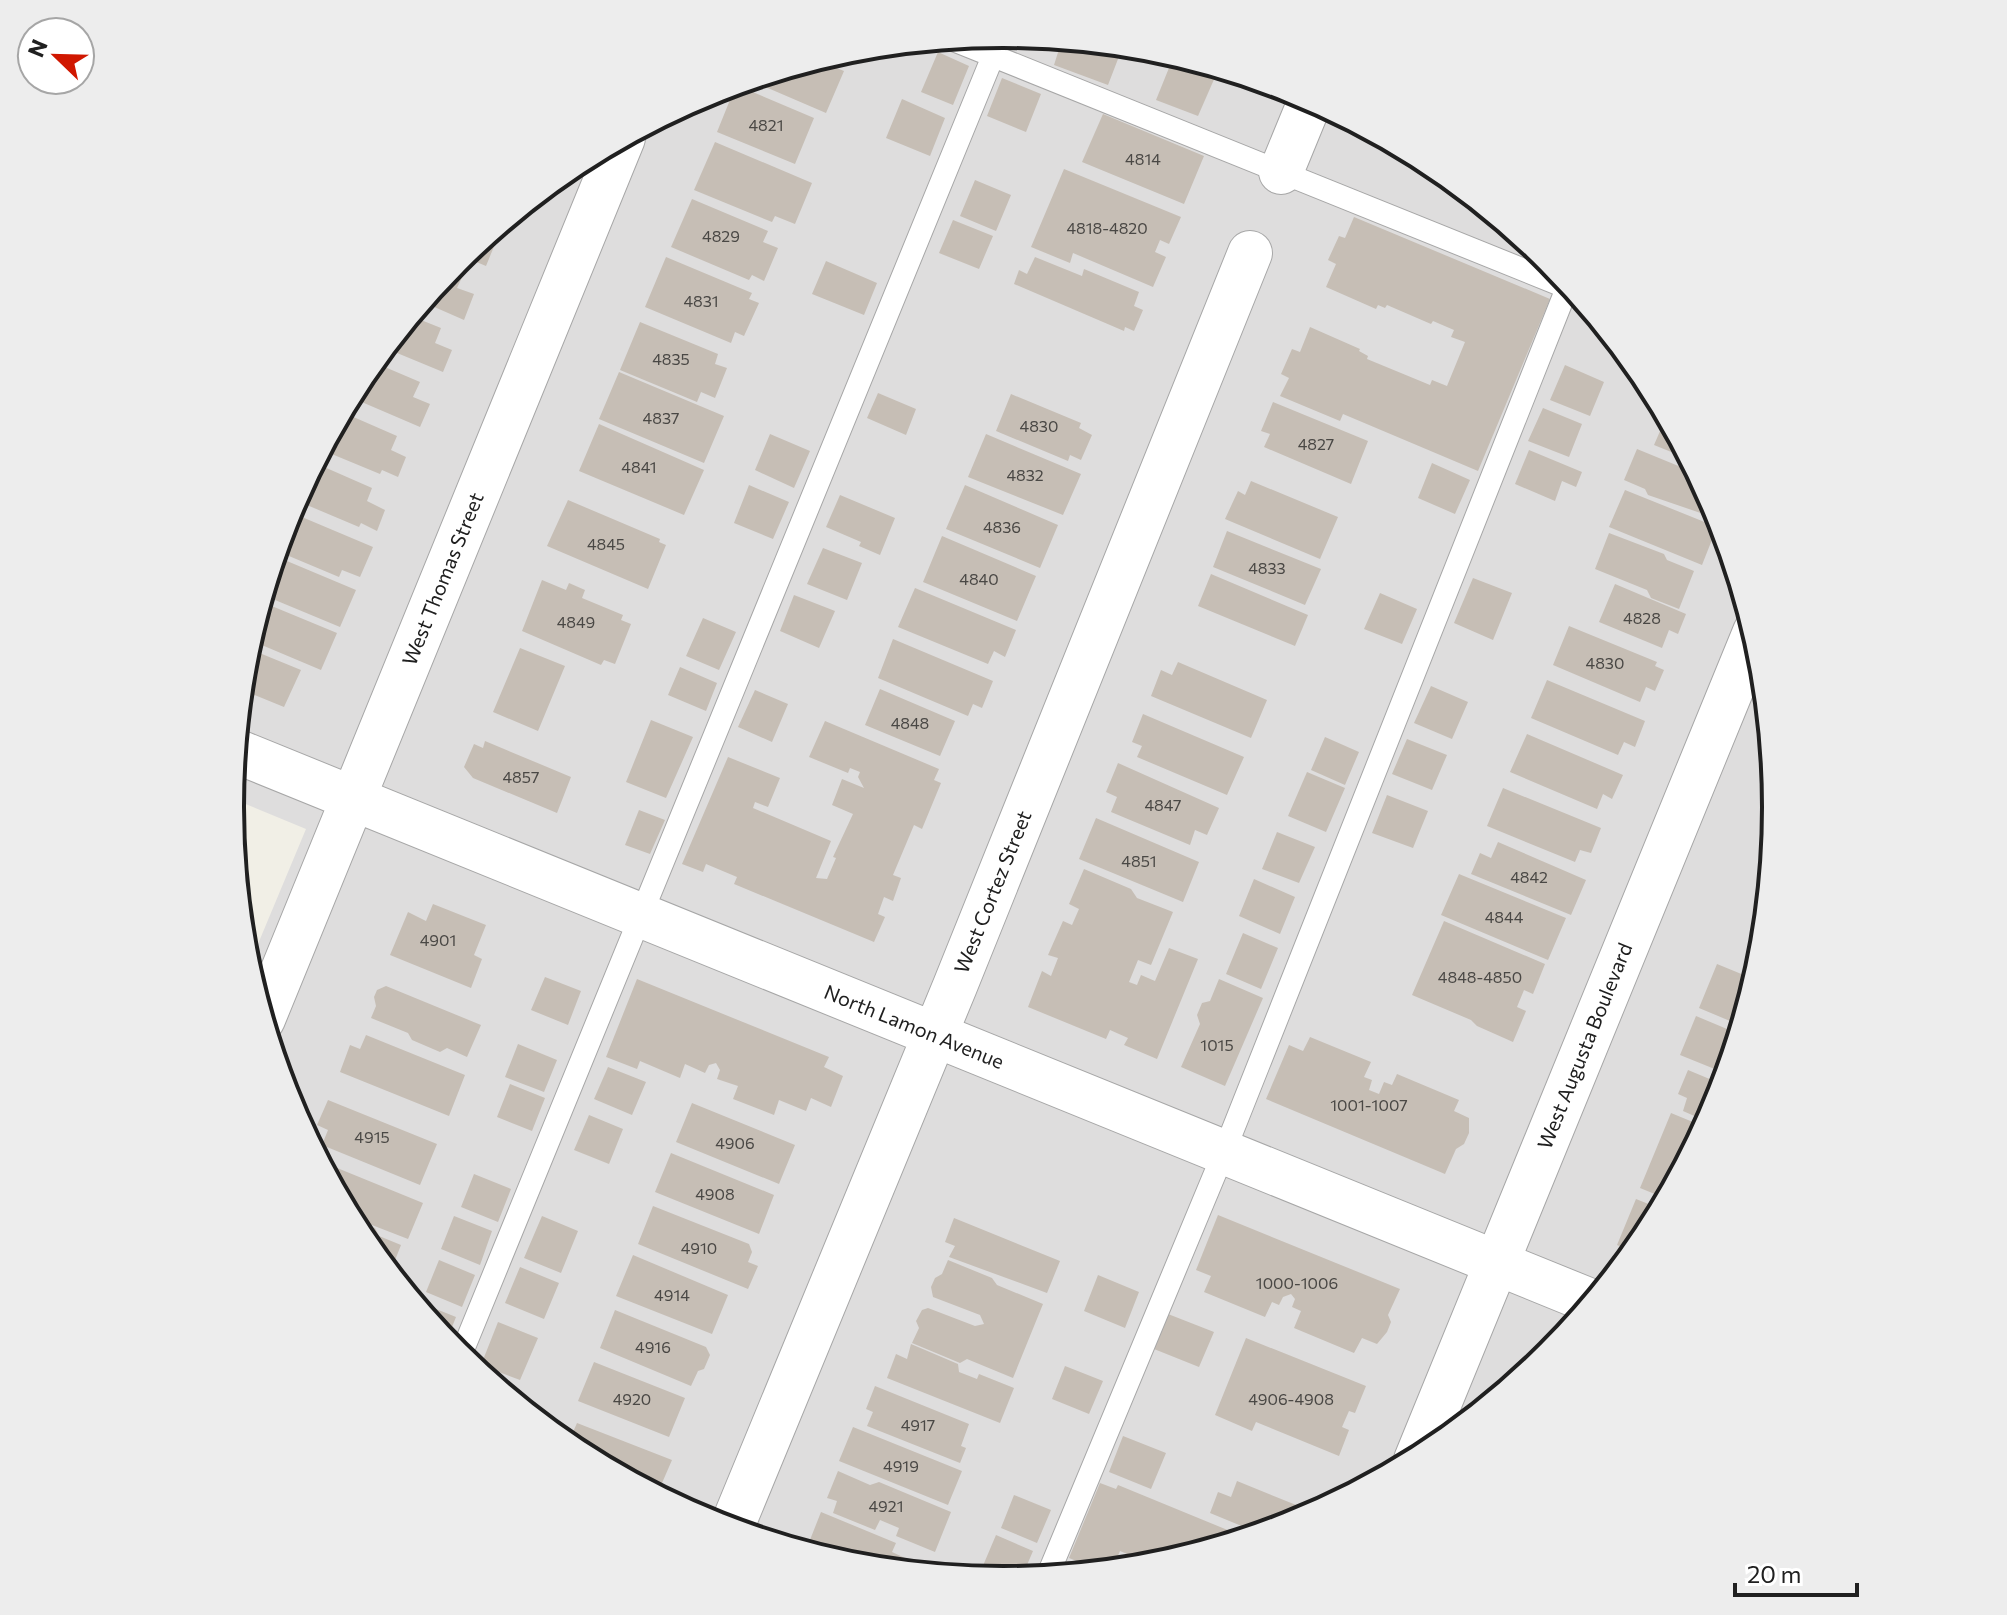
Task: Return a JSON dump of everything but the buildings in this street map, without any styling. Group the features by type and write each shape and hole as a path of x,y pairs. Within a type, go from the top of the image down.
{"street":[{"path":"1281,172 1306,111"},
{"name":"West Thomas Street","path":"270,1003 616,155"},
{"name":"West Cortez Street","path":"736,1518 935,1035 1250,253"},
{"name":"West Augusta Boulevard","path":"1425,1439 1747,653"},
{"name":"North Lamon Avenue","path":"246,755 1583,1298"}],"lane":[{"path":"976,49 1552,282"},
{"path":"465,1344 993,56"},
{"path":"1052,1565 1224,1152 1567,299"}],"shaded area":[{"path":"1004,48 1103,54 1152,63 1248,88 1294,106 1339,126 1425,176 1466,205 1541,270 1606,345 1635,386 1685,472 1705,517 1723,563 1748,659 1757,708 1763,808 1757,907 1748,956 1723,1052 1705,1098 1685,1143 1635,1229 1606,1270 1541,1345 1466,1410 1425,1439 1339,1489 1294,1509 1248,1527 1152,1552 1103,1561 1004,1567 904,1561 855,1552 759,1527 713,1509 668,1489 582,1439 541,1410 466,1345 401,1270 372,1229 322,1143 284,1052 257,946 306,829 244,803 250,708 270,611 284,563 322,472 372,386 432,307 466,270 541,205 582,176 668,126 759,88 807,74 904,54"}]}
